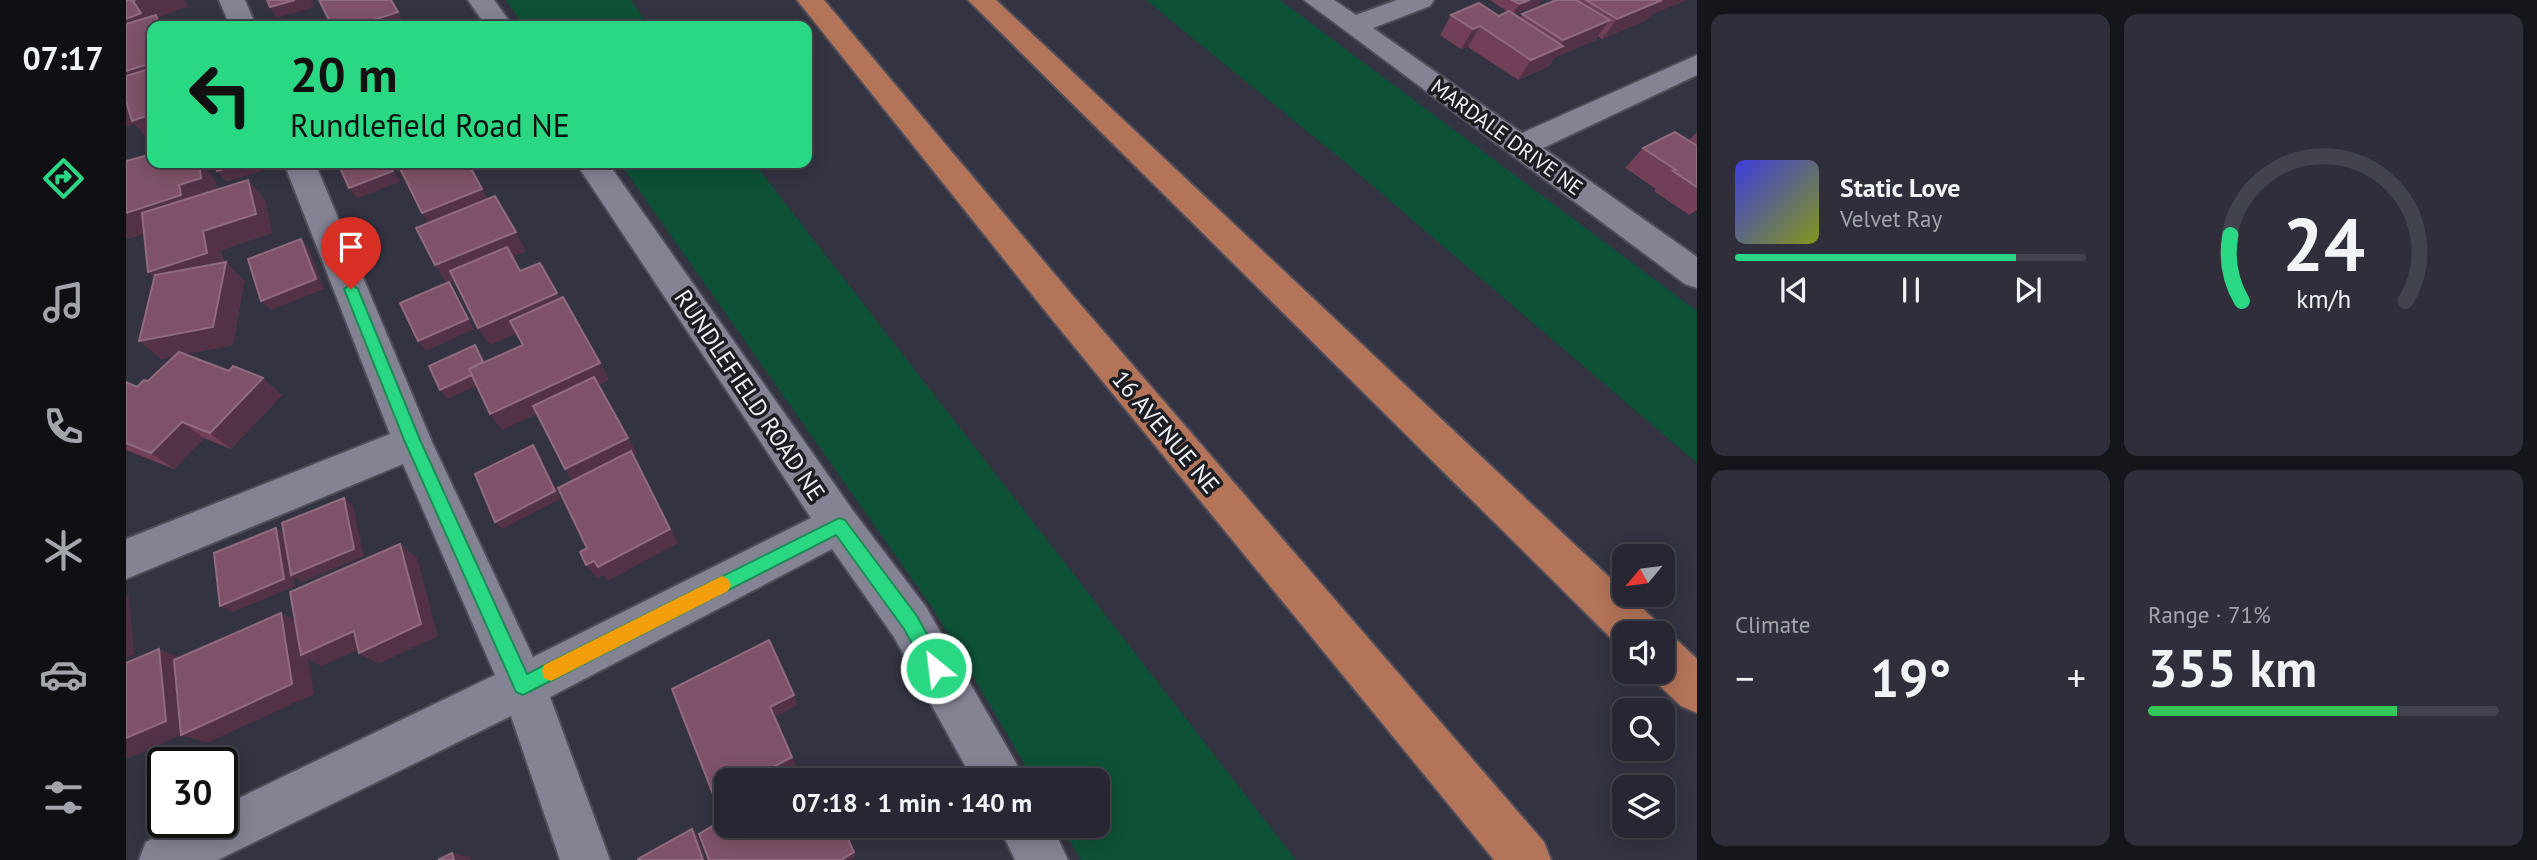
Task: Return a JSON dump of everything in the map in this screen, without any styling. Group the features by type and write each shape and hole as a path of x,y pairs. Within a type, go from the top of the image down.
{"highway":[{"name":"16 AVENUE NE","path":"810,0 1062,307 1527,860"},
{"path":"981,0 1625,621"},
{"path":"1675,669 1697,690"}],"street":[{"path":"232,0 241,21"},
{"path":"481,0 496,21"},
{"name":"MARDALE DRIVE NE","path":"1317,0 1697,275"},
{"path":"1353,26 1421,0"},
{"path":"1520,146 1697,64"},
{"path":"301,168 413,442 523,686 584,860"},
{"name":"RUNDLEFIELD ROAD NE","path":"164,860 523,686 839,525 595,168"},
{"path":"126,559 413,442"},
{"path":"839,525 910,622 992,768"},
{"path":"1031,838 1043,860"}],"green space":[{"path":"506,0 631,0 646,21 521,21"},
{"path":"1146,0 1280,0 1697,311 1697,463 1346,163"},
{"path":"624,168 758,168 1296,860 1081,860 1068,838 1110,838 1110,768 1027,768 934,610"}],"building":[{"path":"126,0 135,0 133,1 141,13 126,19"},
{"path":"267,0 295,0 270,7"},
{"path":"319,0 391,0 398,12 370,21 330,21"},
{"path":"1512,0 1530,0 1519,4"},
{"path":"1556,0 1576,0 1610,20 1563,40 1522,14"},
{"path":"1586,0 1662,0 1617,19"},
{"path":"1479,3 1499,16 1509,11 1563,46 1531,60 1480,26 1473,29 1451,15"},
{"path":"156,15 158,21 147,21 147,65 126,71 126,24"},
{"path":"147,70 147,116 132,121 126,101 126,76"},
{"path":"1675,132 1697,146 1697,187 1643,148"},
{"path":"147,155 147,168 200,168 201,178 179,185 181,195 126,213 126,161"},
{"path":"340,168 392,168 393,171 349,188"},
{"path":"400,168 471,168 482,189 422,213"},
{"path":"248,180 256,214 203,231 207,253 148,272 142,213"},
{"path":"495,196 516,232 435,265 416,228"},
{"path":"301,239 316,279 261,301 248,259"},
{"path":"507,247 520,271 540,263 557,293 478,328 450,271"},
{"path":"226,262 213,327 139,341 155,275"},
{"path":"449,282 468,319 418,341 400,303"},
{"path":"563,297 600,363 490,414 469,369 523,345 510,321"},
{"path":"475,345 483,362 469,369 472,375 440,390 429,366"},
{"path":"179,352 229,371 233,366 263,378 210,433 182,422 151,453 126,443 126,382 137,387 144,380 148,381"},
{"path":"594,377 628,438 565,469 533,406"},
{"path":"533,445 555,491 495,522 475,474"},
{"path":"631,451 670,529 598,567 594,561 586,565 580,552 587,548 558,488"},
{"path":"344,498 354,549 291,575 282,523"},
{"path":"276,528 284,579 220,606 214,553"},
{"path":"400,544 421,624 359,653 354,631 301,655 290,592"},
{"path":"281,613 292,684 181,735 174,660"},
{"path":"769,640 794,695 770,707 792,757 771,768 714,768 714,796 672,689"},
{"path":"159,649 166,721 126,738 126,663"},
{"path":"714,825 714,838 848,838 854,852 841,860 709,860 699,834"},
{"path":"692,829 703,860 638,859"},
{"path":"452,853 454,860 438,860"}],"slow traffic":[{"path":"551,671 722,585"}],"route":[{"path":"351,289 413,442 523,686 839,525 910,622 936,668"}]}
